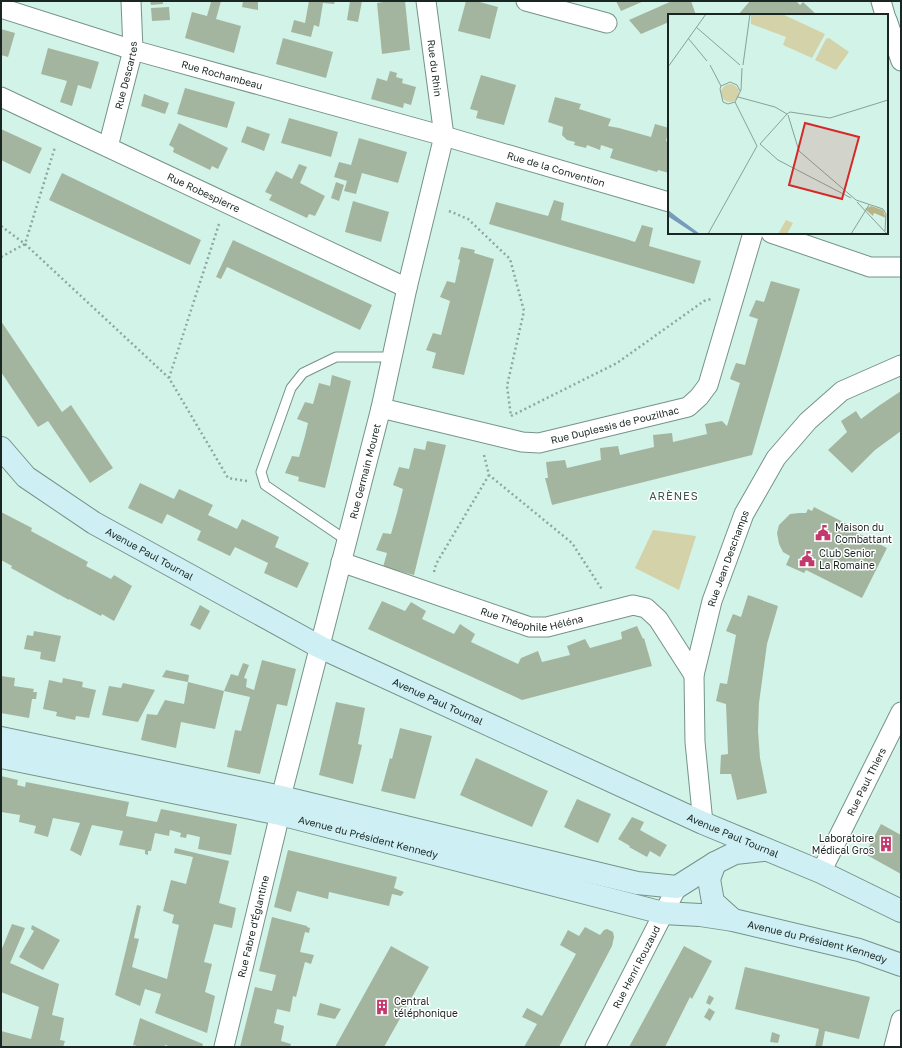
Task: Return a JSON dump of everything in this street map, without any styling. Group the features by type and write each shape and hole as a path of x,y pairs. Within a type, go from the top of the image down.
{"main road":[{"name":"Avenue Paul Tournal","path":"1,448 26,477 94,523 320,647 764,850 821,872 901,911"},
{"name":"Avenue du Président Kennedy","path":"1,738 280,806 637,883 677,887"},
{"name":"Avenue du Président Kennedy","path":"1,757 280,806 663,913 700,915 734,920 860,950 901,965"},
{"path":"677,887 715,863 735,853 764,850"},
{"name":"Avenue du Président Kennedy","path":"715,863 709,879 713,902 734,920"}],"street":[{"name":"Rue Descartes","path":"108,147 133,50 132,1"},
{"name":"Rue du Rhin","path":"426,1 444,136"},
{"path":"526,1 607,23"},
{"path":"881,1 885,14"},
{"name":"Rue Rochambeau","path":"1,8 133,50 444,136"},
{"path":"888,23 901,61"},
{"name":"Rue Robespierre","path":"1,96 407,288"},
{"name":"Rue de la Convention","path":"444,136 668,202"},
{"name":"Rue Germain Mouret","path":"280,806 346,540 381,408 407,288 444,136"},
{"name":"Rue Duplessis de Pouzilhac","path":"381,408 522,442 539,443 688,407 699,397 708,385 753,234"},
{"path":"774,234 870,267 901,267"},
{"name":"Rue Jean Deschamps","path":"704,823 695,742 694,675 712,600 744,514 776,458 808,420 842,391 901,365"},
{"name":"Rue Théophile Héléna","path":"341,562 530,627 548,627 633,605 646,608 658,619 694,675"},
{"name":"Rue Paul Thiers","path":"821,872 901,712"},
{"name":"Rue Fabre d'Églantine","path":"224,1047 280,806"},
{"name":"Rue Henri Rouzaud","path":"594,1047 677,887"},
{"path":"894,1047 901,1020"}],"lane":[{"path":"346,540 265,484 261,472 291,388 303,373 336,357 392,357"}],"path":[{"path":"1,257 25,244 61,125"},
{"path":"428,202 468,219 510,259 524,311 507,386 511,416"},
{"path":"169,378 226,203"},
{"path":"1,226 25,244 169,378 228,478 265,484"},
{"path":"616,609 572,543 489,475 479,432 617,363 704,301 734,295"},
{"path":"428,592 436,564 489,475"}],"shaded area":[{"path":"653,530 696,536 679,590 635,568"}],"building":[{"path":"150,1 163,1 163,4 151,5"},
{"path":"221,1 216,19 241,26 234,53 185,38 192,12 207,16 211,2"},
{"path":"243,1 258,1 258,10 242,7"},
{"path":"309,1 335,1 334,4 323,3 319,27 314,25 311,37 291,32 294,20 305,23"},
{"path":"350,1 362,1 358,22 347,20"},
{"path":"405,1 410,50 382,54 377,3"},
{"path":"466,1 476,1 498,7 490,39 458,31"},
{"path":"616,1 644,1 621,11"},
{"path":"672,1 691,1 696,14 668,14 668,22 641,34 629,20"},
{"path":"750,1 796,1 800,5 803,2 816,14 739,14"},
{"path":"169,7 170,20 152,21 151,8"},
{"path":"1,29 15,33 8,57 1,55"},
{"path":"283,38 333,52 326,78 276,64"},
{"path":"48,48 99,62 91,89 78,85 72,106 60,102 67,81 41,74"},
{"path":"390,71 397,73 396,77 403,79 402,83 416,87 411,105 404,103 403,108 371,99 377,78 387,81"},
{"path":"481,75 516,85 504,125 476,118 478,111 470,109"},
{"path":"185,88 235,102 227,128 177,114"},
{"path":"144,94 169,103 165,114 141,106"},
{"path":"555,97 581,104 579,109 611,119 608,126 651,137 655,124 668,128 666,141 668,142 668,173 658,170 657,172 610,158 613,149 601,145 600,150 587,145 586,148 574,145 575,142 567,140 562,135 563,127 548,122"},
{"path":"289,118 338,132 331,157 281,143"},
{"path":"179,123 228,148 218,169 212,166 210,170 173,152 174,148 169,145"},
{"path":"247,126 270,134 264,151 241,142"},
{"path":"1,129 42,148 30,174 1,160"},
{"path":"359,138 407,152 398,183 362,173 356,194 344,191 347,181 334,177 339,162 351,165"},
{"path":"299,164 307,167 300,183 325,196 315,216 309,214 307,218 269,200 272,195 265,192 276,171 292,179"},
{"path":"62,173 201,240 190,265 49,200"},
{"path":"336,182 344,185 339,201 331,198"},
{"path":"554,200 564,203 561,220 635,242 642,225 653,228 649,246 701,261 694,284 489,224 496,202 548,216"},
{"path":"353,201 389,212 381,242 345,232"},
{"path":"233,240 372,305 360,330 227,267 221,279 216,277"},
{"path":"461,247 475,250 474,253 494,259 464,375 432,368 436,353 426,350 433,333 441,335 450,301 440,297 447,281 455,283"},
{"path":"771,281 800,289 752,455 552,505 545,478 548,478 546,462 565,460 567,468 601,460 600,448 618,446 620,455 654,447 653,435 672,433 673,442 707,434 705,424 722,421 727,426 740,383 730,379 736,363 745,365 758,319 749,316 756,300 764,302"},
{"path":"1,321 62,412 71,405 113,468 90,483 48,421 38,427 1,372"},
{"path":"332,375 351,381 325,488 298,481 299,477 285,473 292,456 299,457 305,436 308,423 297,419 305,402 313,404 319,383 330,386"},
{"path":"901,391 901,431 875,450 852,473 828,450 847,432 841,421 856,411 861,419"},
{"path":"427,441 446,445 414,575 383,567 387,553 376,550 383,533 391,534 397,513 403,489 393,485 399,467 409,469 414,448 425,450"},
{"path":"140,483 174,499 179,489 213,505 208,515 237,529 242,519 279,537 275,547 309,563 297,588 264,573 268,563 235,547 230,556 197,540 201,531 167,514 162,524 128,508"},
{"path":"814,507 847,524 846,527 887,548 862,598 806,570 804,573 786,565 790,556 783,552 779,544 777,533 779,525 790,514 806,513 808,509 812,511"},
{"path":"1,512 32,528 31,531 88,562 86,566 111,579 114,575 132,586 114,621 102,614 101,616 69,600 11,568 12,566 1,560"},
{"path":"748,595 778,606 767,644 759,703 758,731 760,758 767,793 737,800 731,774 720,774 721,755 728,754 726,704 716,701 720,683 727,684 736,635 726,631 733,614 741,617"},
{"path":"382,601 405,611 411,602 426,611 422,619 454,634 460,624 475,634 471,642 518,664 521,658 538,651 542,662 570,655 567,646 585,639 590,648 622,639 621,632 637,626 643,639 644,638 652,666 522,700 368,629"},
{"path":"200,605 210,611 200,630 190,625"},
{"path":"34,631 61,636 55,662 40,659 41,652 24,649 27,635 33,636"},
{"path":"262,660 296,669 287,706 277,704 260,774 227,767 235,730 241,731 250,697 224,691 231,674 238,676 243,663 249,665 244,678 247,679 246,687 254,690"},
{"path":"166,670 189,675 188,682 162,677"},
{"path":"1,676 15,678 14,686 34,689 33,692 37,692 36,699 32,699 29,718 1,713"},
{"path":"63,678 83,682 82,687 96,690 89,718 76,716 75,720 56,716 57,712 43,709 49,680 62,683"},
{"path":"188,682 224,691 215,729 181,722 176,748 141,740 147,714 157,715 165,700 184,704"},
{"path":"123,683 155,690 138,722 102,715 109,686 121,688"},
{"path":"336,702 365,708 358,744 362,745 353,784 319,775"},
{"path":"400,728 432,736 415,799 381,791 390,758 392,759"},
{"path":"476,758 548,791 532,827 460,795"},
{"path":"1,776 18,780 17,785 25,787 26,782 129,802 126,816 157,822 161,809 237,824 231,855 198,849 200,837 187,834 186,838 180,837 181,833 170,830 169,836 155,833 151,851 148,851 148,855 145,854 145,850 119,845 123,831 92,825 81,856 70,850 80,823 53,818 48,837 34,833 36,826 19,822 20,815 1,812"},
{"path":"577,799 611,814 598,843 564,827"},
{"path":"632,817 644,822 640,830 667,845 660,857 650,851 647,857 618,839"},
{"name":"Laboratoire Médical Gros","path":"881,824 901,835 901,874 865,854"},
{"path":"175,848 229,861 219,903 236,908 232,928 214,924 204,962 212,964 205,992 215,996 207,1033 155,1013 161,994 145,989 140,1006 115,995 137,905 141,906 134,938 139,939 132,967 167,979 179,925 172,923 174,915 163,911 171,880 186,884 193,857 174,853"},
{"path":"288,850 397,877 394,888 404,892 401,896 392,894 389,906 329,892 328,899 297,891 291,912 274,907"},
{"path":"272,917 310,928 309,933 305,932 300,952 314,955 311,964 305,962 296,997 293,996 290,1012 277,1009 274,1023 284,1026 281,1041 291,1044 290,1047 240,1047 255,987 272,991 276,975 259,971"},
{"path":"12,924 25,928 10,963 59,984 52,1015 64,1018 60,1040 65,1041 63,1047 1,1047 1,1031 31,1039 39,1007 1,992 1,951"},
{"path":"32,925 60,940 43,970 19,957 34,931 31,929"},
{"path":"585,927 600,935 607,929 613,932 614,937 612,946 559,1047 524,1047 537,1024 522,1017 527,1008 542,1016 576,954 560,945 568,930 579,936"},
{"name":"Central téléphonique","path":"391,946 429,967 384,1047 335,1047"},
{"path":"684,946 712,961 692,999 690,997 665,1047 629,1047"},
{"path":"745,967 870,997 859,1039 825,1031 822,1047 815,1047 819,1029 735,1009"},
{"path":"709,995 714,998 710,1005 706,1003"},
{"path":"320,1003 341,1009 335,1019 317,1015"},
{"path":"709,1008 715,1012 710,1021 704,1017"},
{"path":"140,1018 203,1044 202,1047 172,1047 165,1045 164,1047 141,1047 133,1045"},
{"path":"772,1032 780,1035 778,1043 770,1042"}],"place":[{"name":"Maison du Combattant","path":"823,533"},
{"name":"Club Senior La Romaine","path":"807,559"},
{"name":"Laboratoire Médical Gros","path":"886,844"},
{"name":"Central téléphonique","path":"382,1007"}],"district":[{"name":"ARÈNES","path":"674,496"}]}
